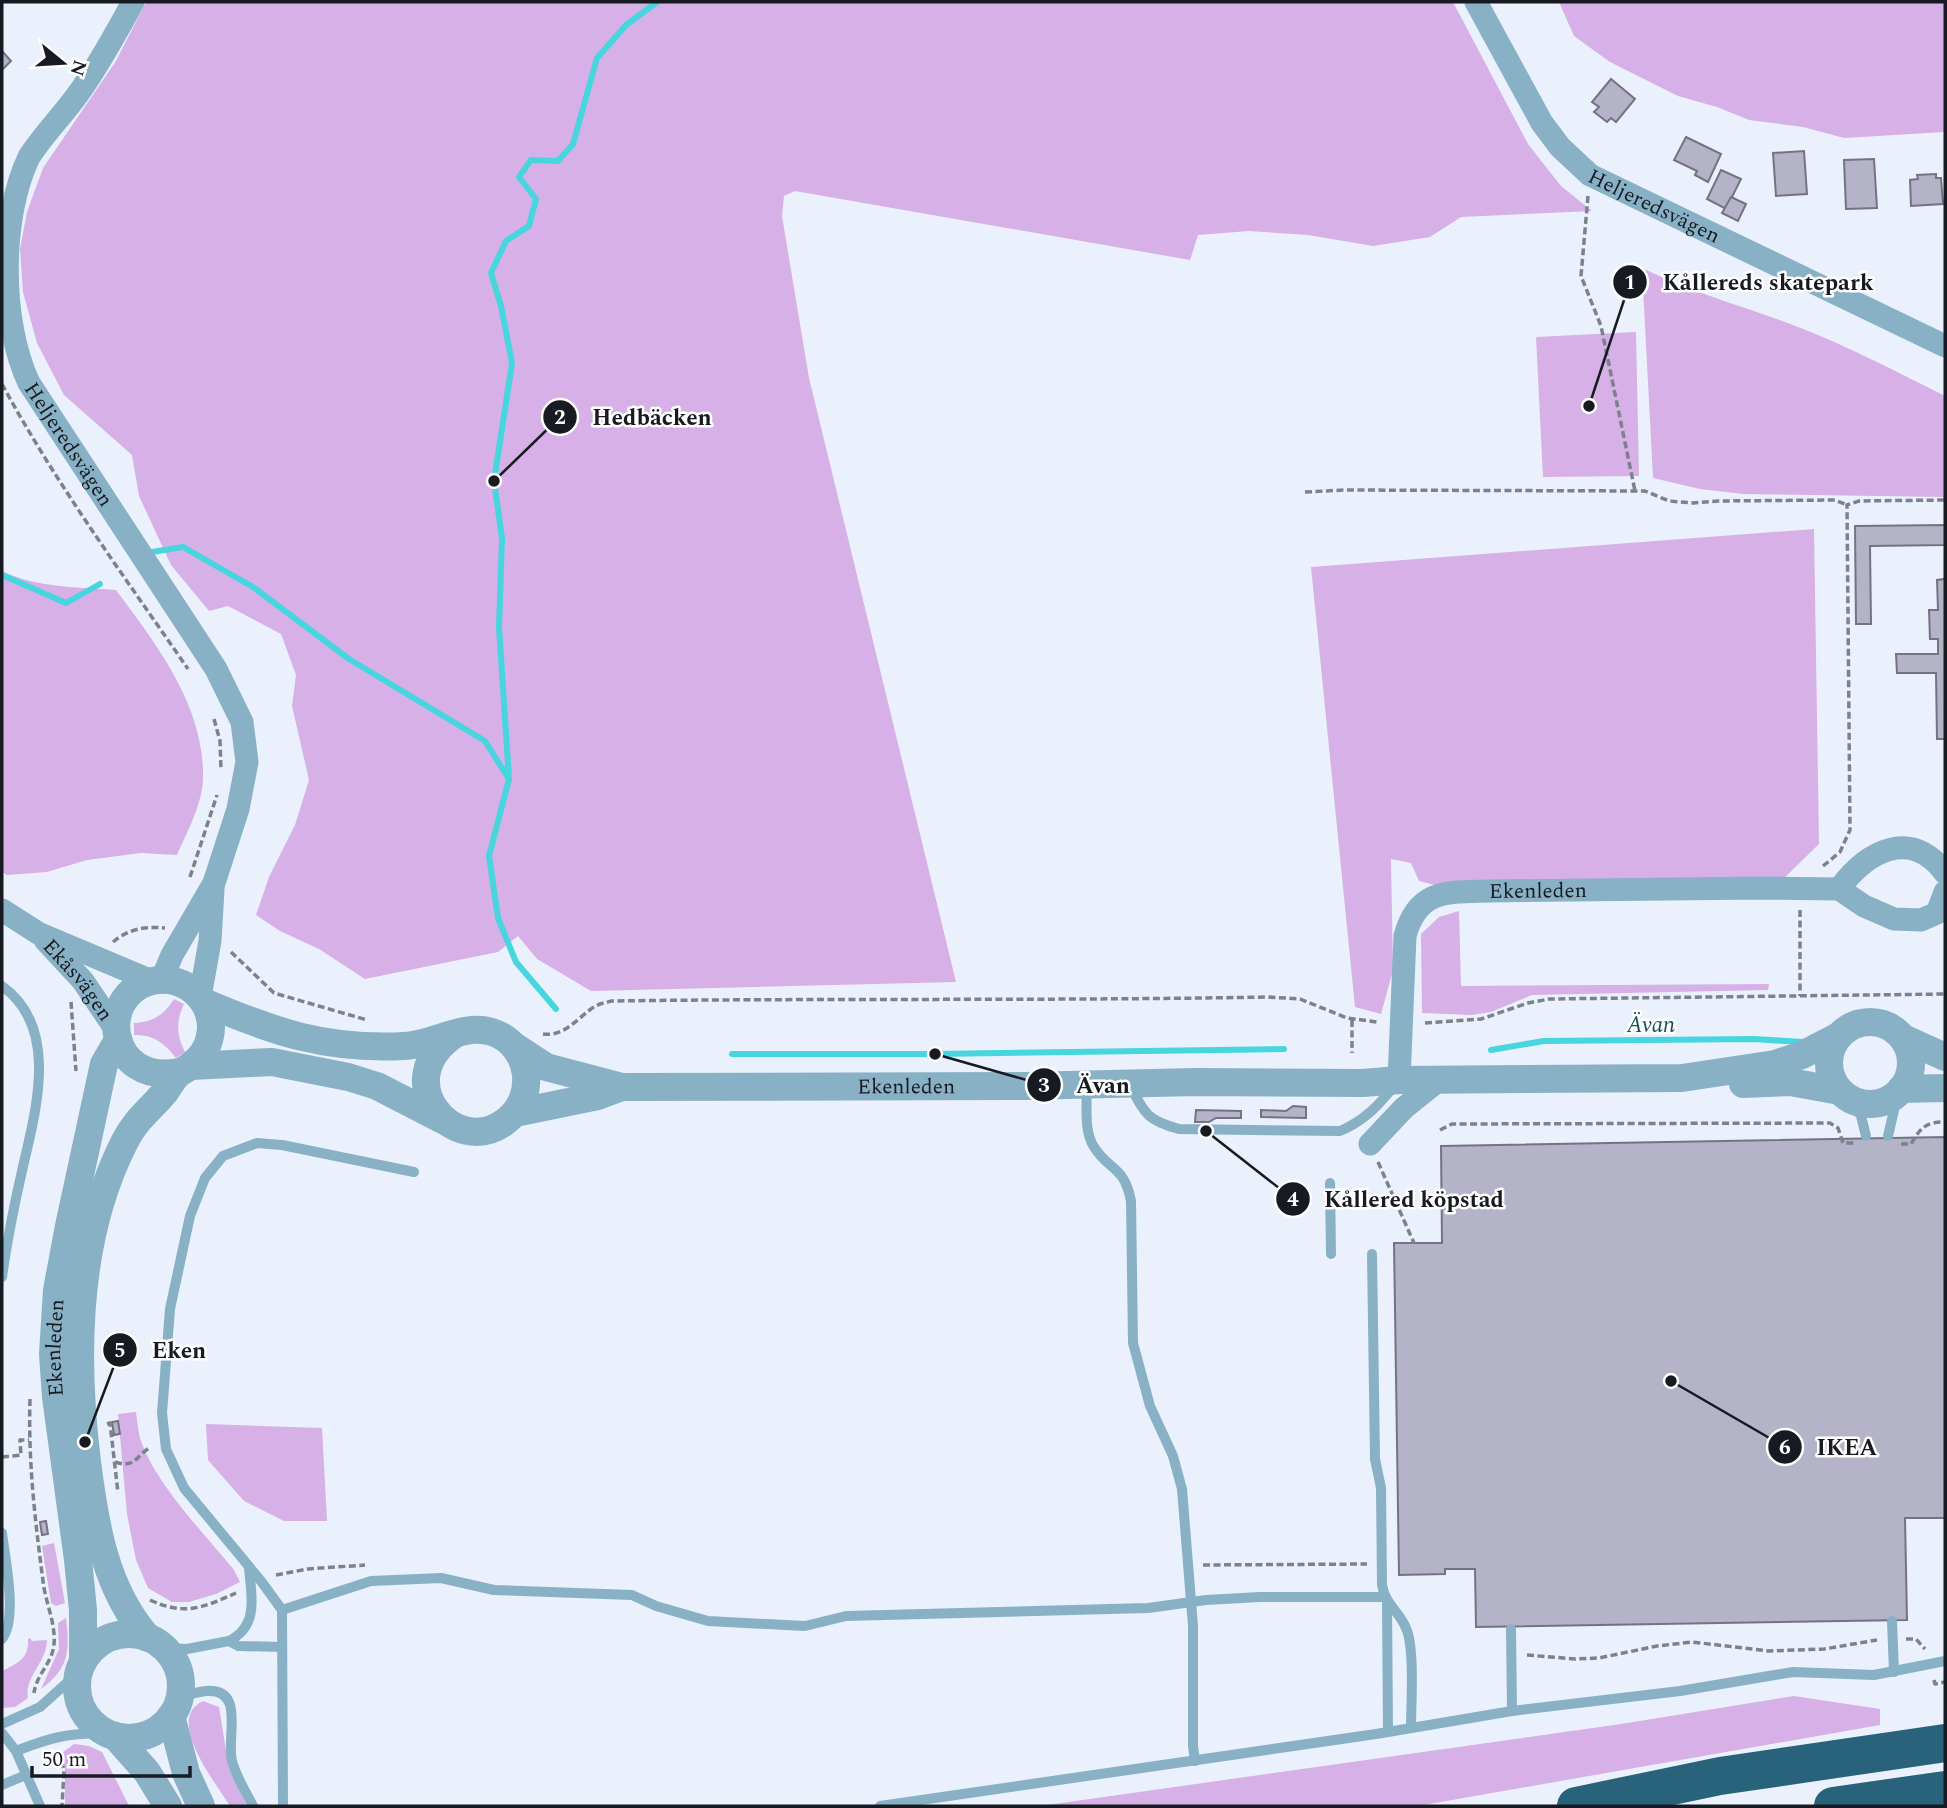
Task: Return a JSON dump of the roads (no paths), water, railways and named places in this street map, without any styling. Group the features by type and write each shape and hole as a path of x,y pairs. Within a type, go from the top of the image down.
{"highway":[{"path":"1576,1806 1720,1776 1945,1743"},
{"path":"1833,1806 1945,1790"}],"street":[{"name":"Heljeredsvägen","path":"133,2 80,92 28,158 9,208 2,254 5,313 18,362 29,383 216,669 242,722 247,762 244,782 214,883 202,999"},
{"name":"Heljeredsvägen","path":"1476,2 1542,123 1560,147 1590,175 1945,346"},
{"path":"1943,909 1921,920 1894,919 1864,906 1839,889 1863,862 1878,852 1897,848 1924,852 1945,873"},
{"name":"Heljeredsvägen","path":"157,980 214,883"},
{"name":"Ekenleden","path":"1399,1080 1405,936 1419,905 1431,897 1451,892 1839,889"},
{"name":"Ekåsvägen","path":"2,910 38,933 157,980"},
{"name":"Ekåsvägen","path":"38,933 83,981 117,1035"},
{"path":"117,1035 123,1052 142,1069 154,1074 272,1062 348,1077 377,1086 461,1129 483,1130 504,1123 523,1101 527,1087 522,1058 504,1038 480,1029 408,1046 370,1047 311,1041 258,1026 202,999 182,983 157,980"},
{"name":"Ekenleden","path":"81,1667 83,1610 53,1354 57,1290 104,1064 117,1035 118,1014 125,1000 136,988 157,980"},
{"name":"Ekenleden","path":"156,1643 135,1623 106,1565 94,1522 79,1361 87,1263 100,1199 114,1161 130,1130 147,1108 185,1069 200,1058 210,1037 211,1025 202,999"},
{"name":"Ekenleden","path":"1682,1079 1774,1064 1802,1055 1859,1023 1883,1024 1894,1029 1903,1038 1945,1057"},
{"path":"447,1122 436,1112 425,1083 427,1068 438,1048 455,1034"},
{"path":"1839,1036 1832,1046 1829,1070 1844,1094"},
{"path":"1900,1091 1911,1069 1909,1048 1903,1038"},
{"name":"Ekenleden","path":"514,1046 546,1067 622,1087 1011,1087 1130,1083 1682,1079 1722,1085 1790,1082 1844,1094 1865,1104 1889,1100 1900,1091 1945,1088"},
{"path":"1370,1144 1404,1108 1439,1080"},
{"name":"Ekenleden","path":"515,1113 598,1096 622,1087"},
{"path":"168,1806 147,1772 110,1735 94,1725 79,1700 77,1686 81,1667 95,1647 111,1637 130,1634 156,1643 178,1670 180,1679 175,1707 186,1773 201,1806"},
{"path":"110,1735 143,1737 156,1731 175,1707"}],"lane":[{"path":"2,986 13,994 25,1010 34,1035 38,1070 36,1116 11,1220 2,1277"},
{"path":"1130,1083 1144,1114 1158,1123 1179,1129 1340,1131 1359,1122 1378,1106 1399,1080"},
{"path":"1086,1084 1087,1130 1094,1147 1118,1170 1127,1185 1130,1201 1133,1343 1150,1406 1173,1456 1182,1489 1191,1601 1195,1761"},
{"path":"1888,1136 1900,1091"},
{"path":"1844,1094 1861,1116 1866,1136"},
{"path":"284,1806 282,1610 184,1488 166,1449 162,1413 170,1309 190,1216 205,1178 223,1156 257,1143 282,1145 414,1172"},
{"path":"1330,1183 1331,1254"},
{"path":"1372,1254 1375,1459 1381,1488 1388,1732"},
{"path":"2,1533 10,1618 8,1632 2,1639"},
{"path":"156,1643 187,1648 229,1641 242,1631 252,1613 248,1567"},
{"path":"282,1610 333,1591 371,1581 441,1578 494,1590 632,1595 656,1606 708,1621 805,1626 846,1616 1148,1608 1191,1601 1260,1597 1386,1600"},
{"path":"1386,1600 1406,1628 1410,1652 1411,1728"},
{"path":"1892,1621 1894,1671"},
{"path":"1511,1629 1512,1711"},
{"path":"229,1641 238,1646 282,1647"},
{"path":"880,1806 1388,1732 1512,1711 1680,1691 1793,1672 1874,1675 1945,1661"},
{"path":"2,1724 40,1707 81,1667"},
{"path":"175,1707 207,1691 222,1692 227,1696 231,1711 232,1762 253,1806"},
{"path":"2,1733 16,1751 40,1806"},
{"path":"16,1751 53,1737 79,1733 110,1735"},
{"path":"2,1785 26,1775"}],"waterway":[{"path":"556,1009 516,962 498,918 489,856 509,779 499,627 502,538 494,481 512,363 501,306 491,273 506,241 529,226 536,199 519,177 531,160 558,161 573,144 597,58 626,25 657,2"},
{"path":"152,552 183,547 253,587 349,659 485,741 509,779"},
{"path":"2,575 66,603 100,584"},
{"name":"Ävan","path":"1491,1050 1544,1041 1753,1039 1803,1042"},
{"name":"Ävan","path":"732,1054 1284,1049"}],"place":[{"name":"Kållereds skatepark","path":"1589,406"},
{"name":"Hedbäcken","path":"494,481"},
{"name":"Ävan","path":"935,1054"},
{"name":"Kållered köpstad","path":"1206,1131"},
{"name":"IKEA","path":"1671,1381"},
{"name":"Eken","path":"85,1442"}]}
